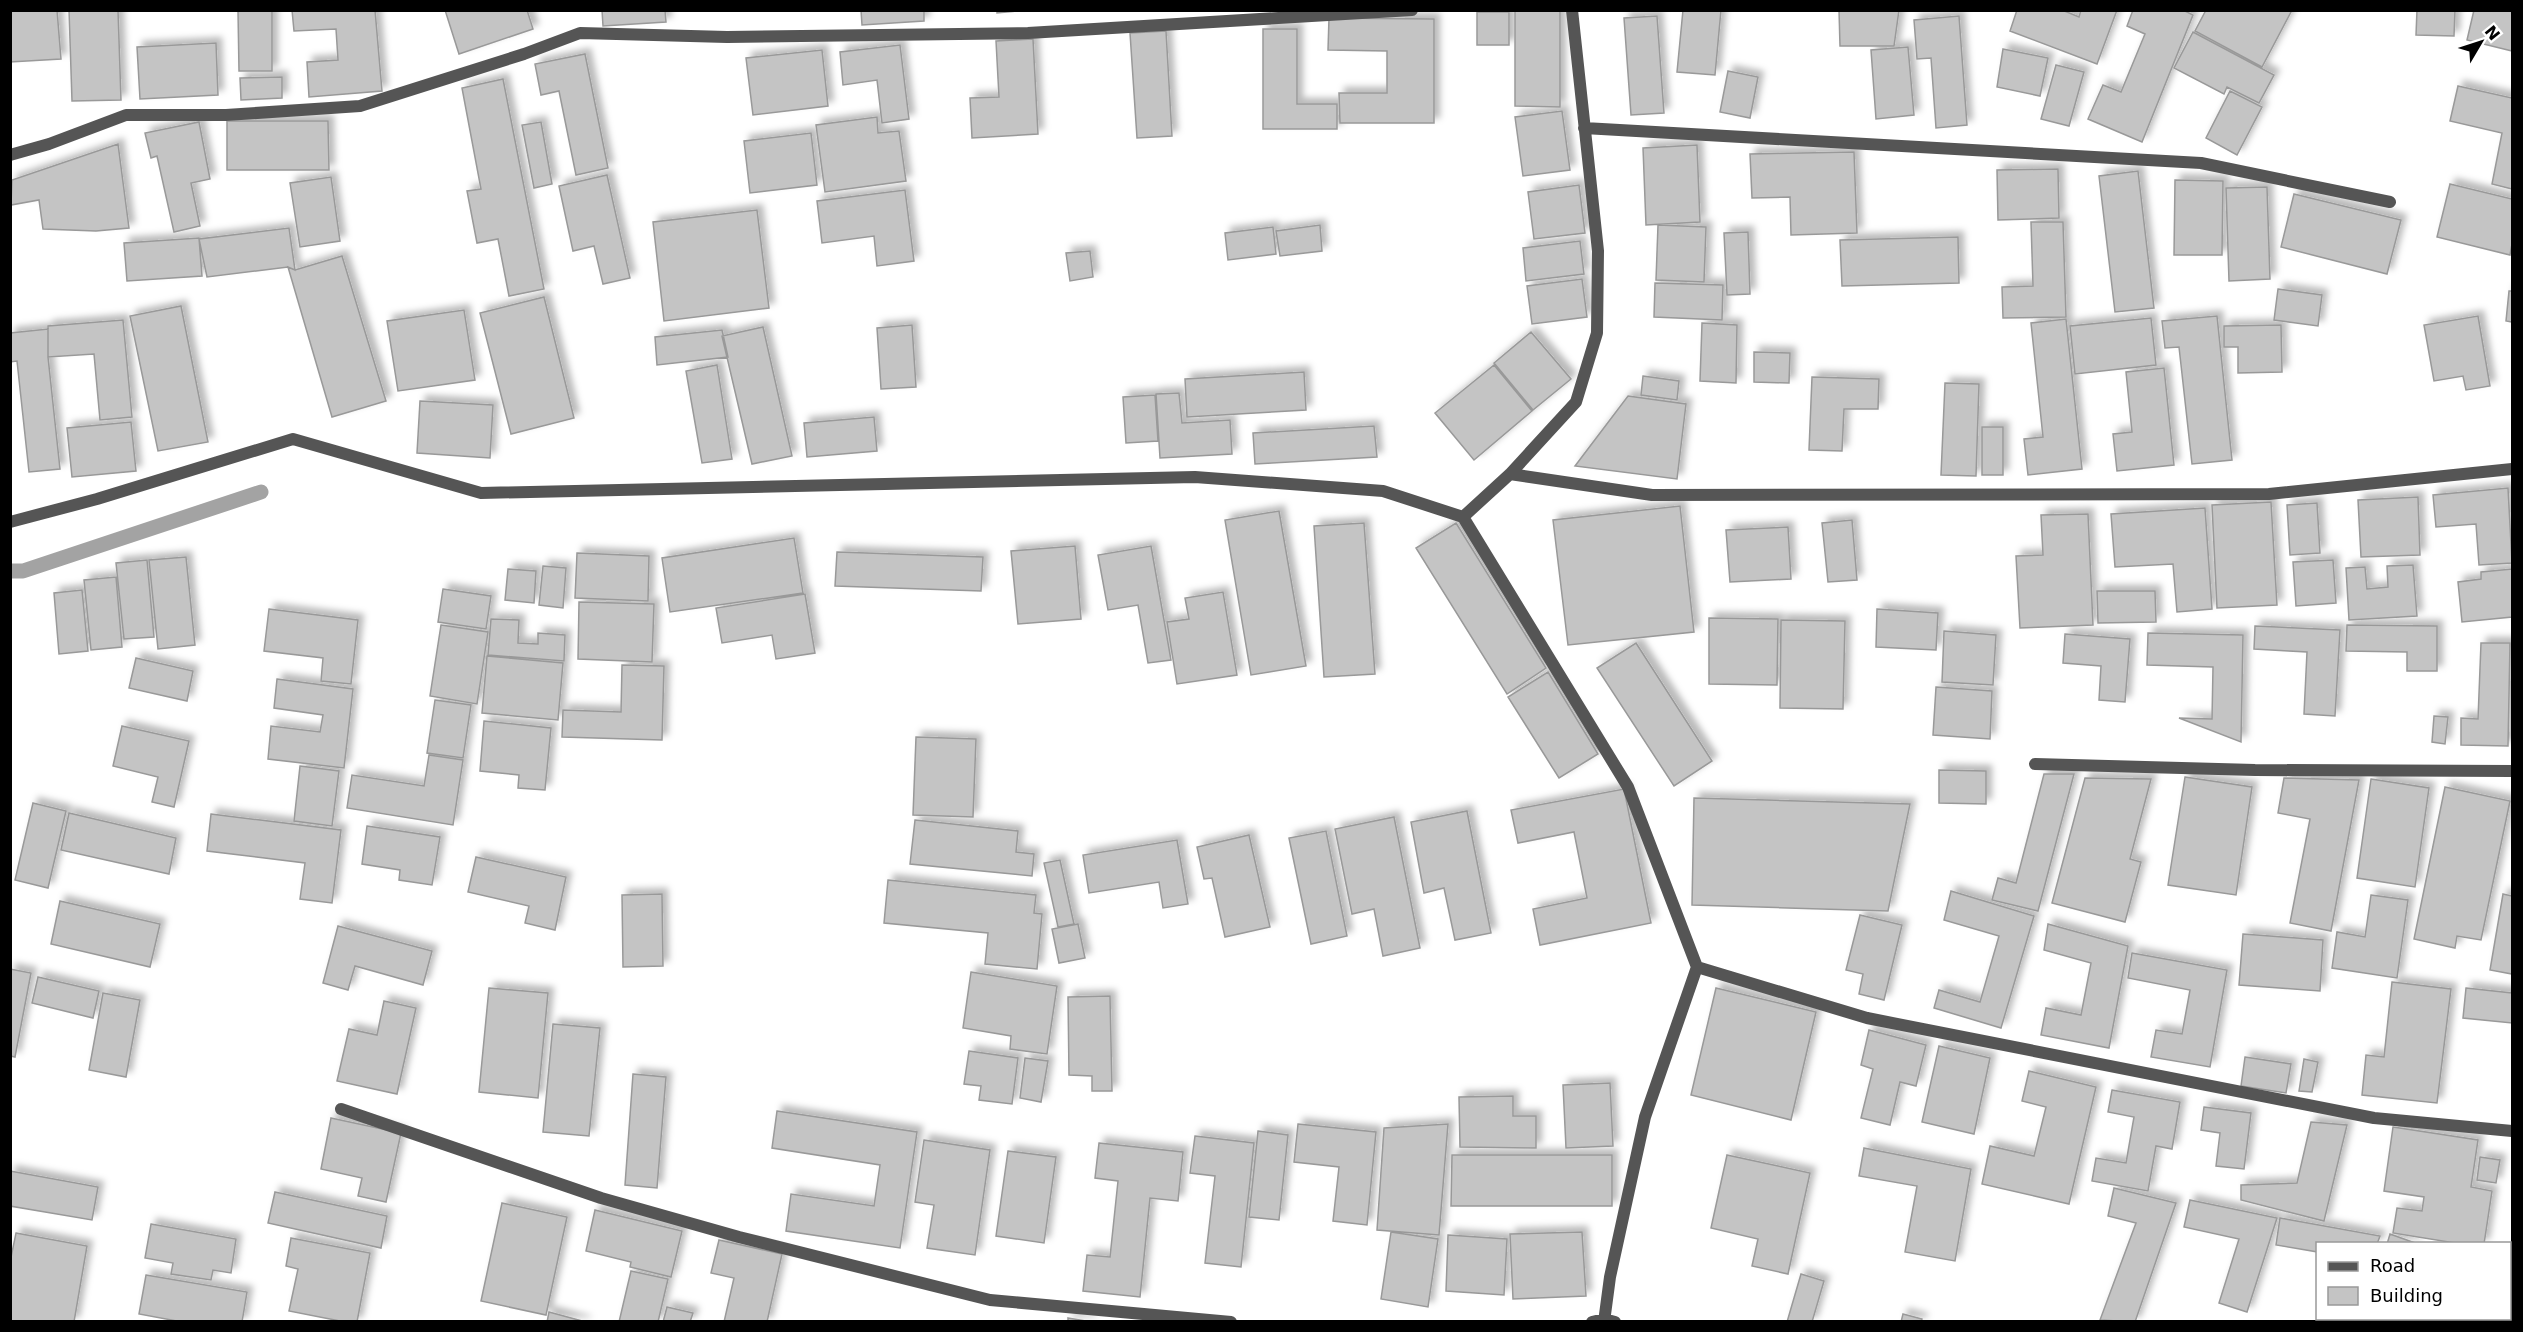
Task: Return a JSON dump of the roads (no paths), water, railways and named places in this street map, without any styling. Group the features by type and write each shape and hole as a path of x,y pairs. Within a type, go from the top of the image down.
{"street":[{"path":"10,155 49,144 126,115 226,115 360,106 524,54 580,33 727,37 1028,33 1412,10"},
{"path":"1463,517 1510,474 1576,402 1597,333 1598,251 1572,10"},
{"path":"1584,128 2201,163 2390,202"},
{"path":"10,522 97,499 293,439 481,494 1195,477 1383,491 1463,517 1628,786 1697,967 1645,1117 1610,1277 1604,1321"},
{"path":"1510,474 1652,495 2269,494 2512,469"},
{"path":"2035,764 2255,770 2512,771"},
{"path":"1697,967 1867,1018 2374,1118 2512,1131"},
{"path":"341,1110 601,1198 739,1237 990,1300 1231,1322"}],"waterway":[{"path":"10,571 23,571 261,492"}]}
